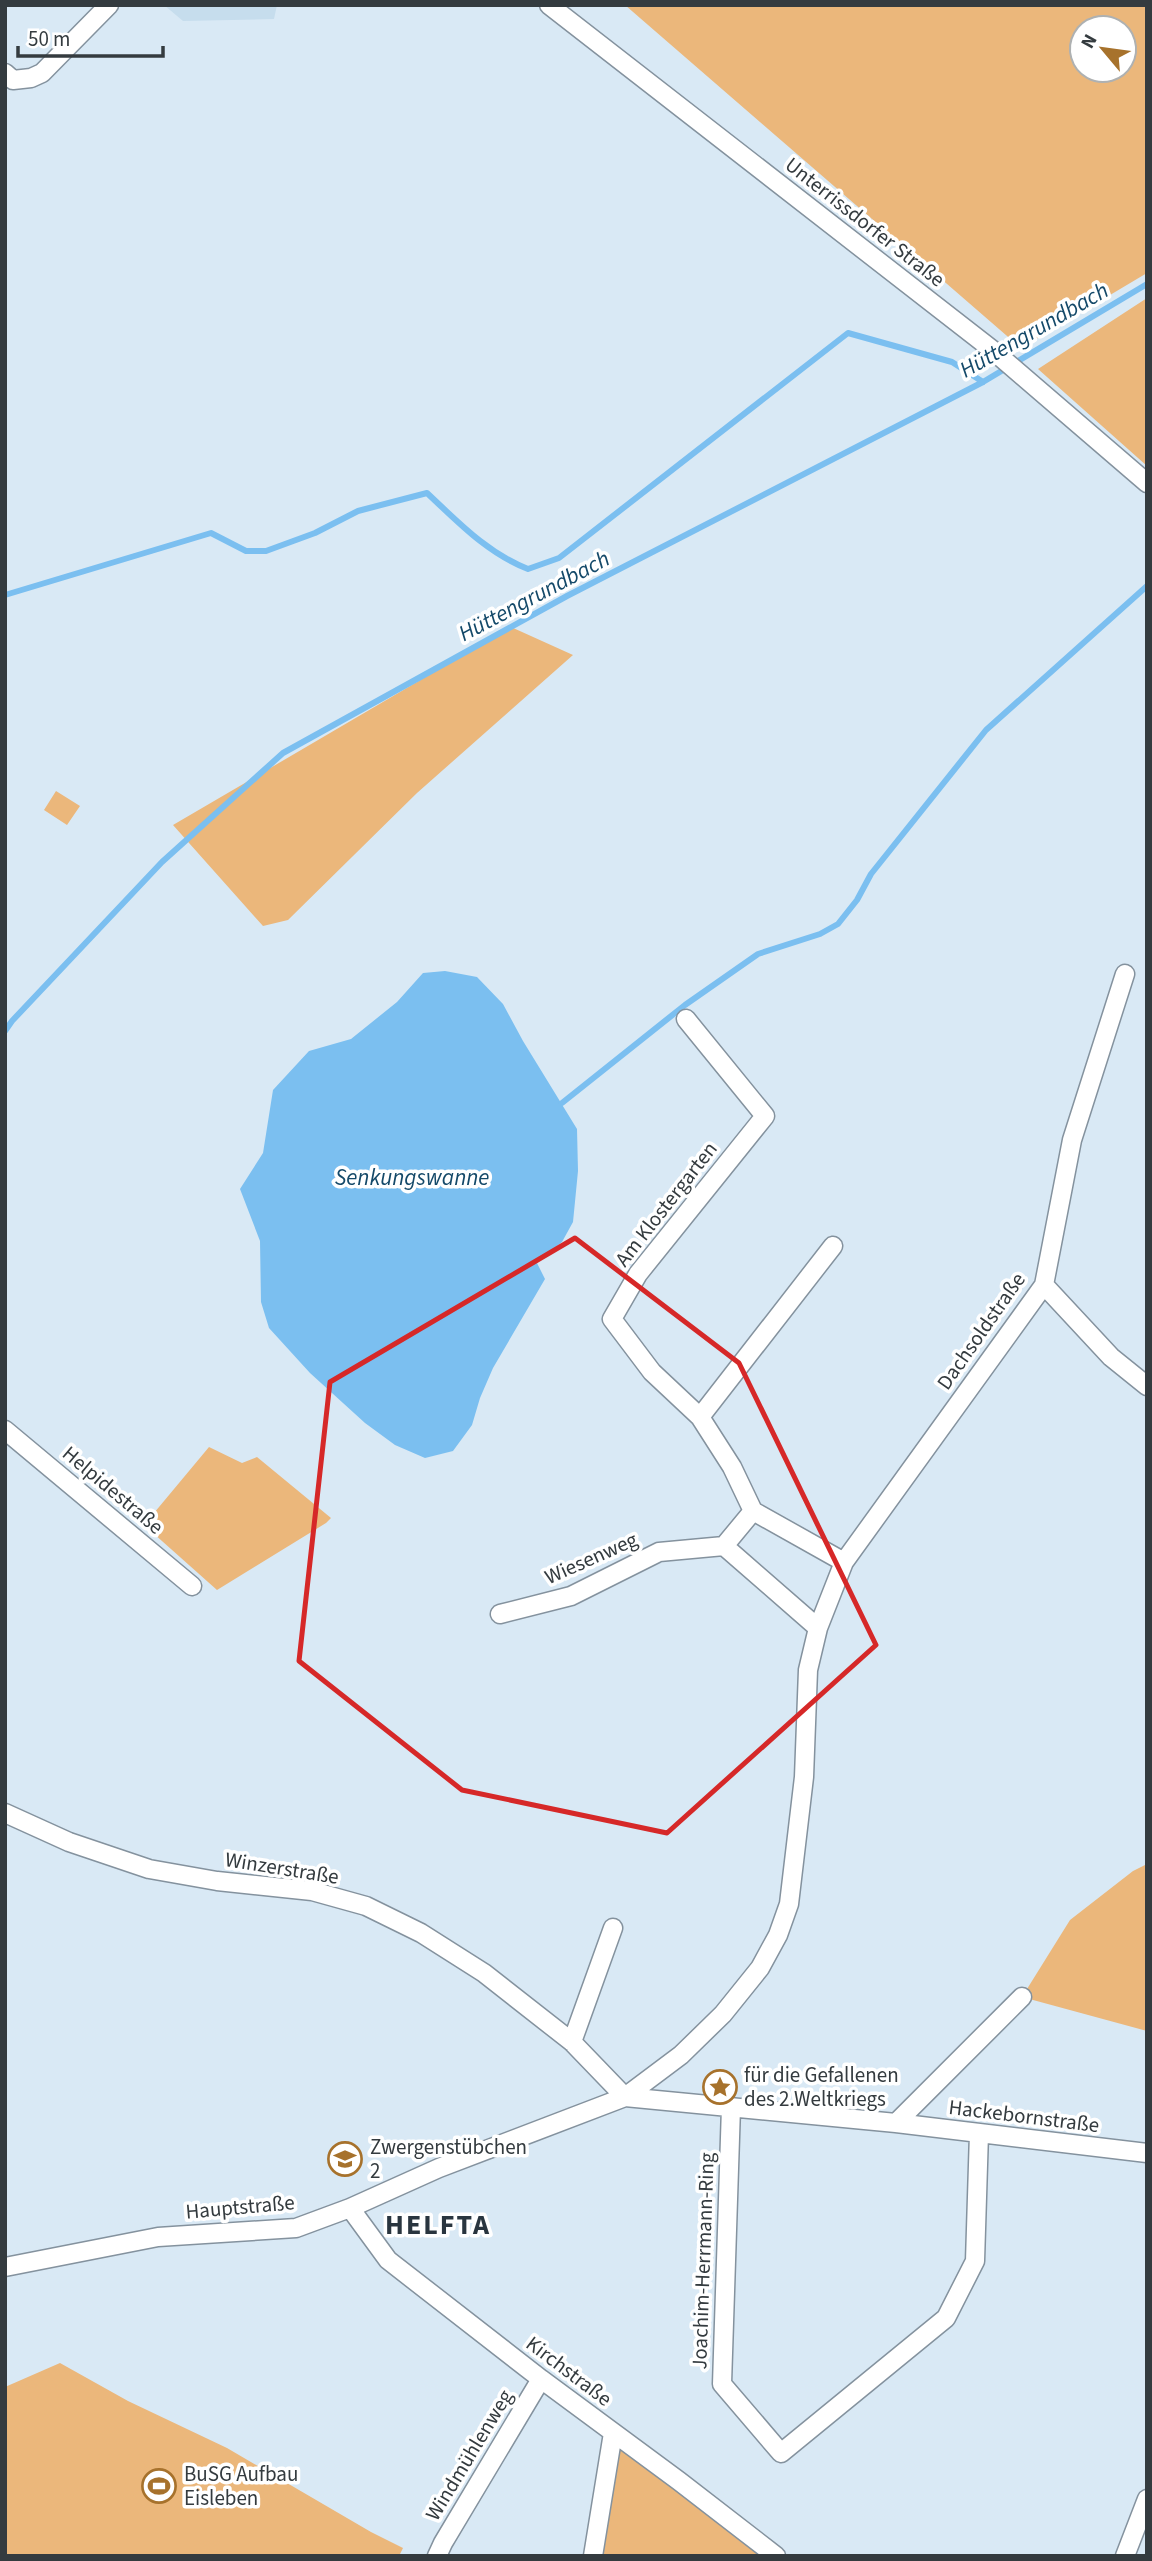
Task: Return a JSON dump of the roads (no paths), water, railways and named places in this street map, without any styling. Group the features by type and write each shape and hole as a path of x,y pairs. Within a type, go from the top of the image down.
{"street":[{"path":"5,74 13,80 31,78 42,73 109,5"},
{"name":"Unterrissdorfer Straße","path":"549,5 990,348 1147,483"},
{"name":"Dachsoldstraße","path":"625,2097 681,2055 723,2014 761,1968 778,1935 789,1904 804,1777 808,1670 818,1628 844,1562 1044,1285 1072,1140 1125,974"},
{"name":"Am Klostergarten","path":"686,1019 765,1116 638,1274 612,1319 652,1372 700,1417 732,1467 753,1511"},
{"path":"700,1417 833,1246"},
{"path":"1044,1285 1111,1357 1147,1386"},
{"name":"Helpidestraße","path":"5,1430 192,1586"},
{"path":"818,1628 724,1546 753,1511 844,1562"},
{"name":"Wiesenweg","path":"500,1614 571,1596 659,1552 724,1546"},
{"name":"Winzerstraße","path":"5,1813 69,1842 149,1869 217,1881 312,1891 366,1906 421,1933 484,1973 572,2042 625,2097"},
{"path":"572,2042 613,1928"},
{"path":"896,2123 1022,1997"},
{"name":"Hackebornstraße","path":"625,2097 896,2123 1147,2153"},
{"name":"Hauptstraße","path":"5,2267 158,2237 296,2228 350,2208 439,2168 625,2097"},
{"name":"Joachim-Herrmann-Ring","path":"731,2107 722,2384 781,2453 946,2318 975,2261 979,2133"},
{"name":"Kirchstraße","path":"350,2208 388,2260 776,2556"},
{"name":"Windmühlenweg","path":"438,2556 443,2543 541,2379"},
{"path":"593,2556 613,2433"},
{"path":"1125,2556 1147,2499"}],"water":[{"name":"Senkungswanne","path":"445,971 477,977 503,1004 577,1129 578,1171 573,1222 562,1242 537,1263 545,1279 493,1368 472,1425 453,1451 425,1458 395,1445 365,1423 310,1373 269,1328 261,1302 260,1241 240,1189 263,1153 273,1090 309,1051 351,1039 397,1002 423,973"}],"waterway":[{"name":"Hüttengrundbach","path":"5,1031 162,862 283,753 567,596 983,382 1147,284"},
{"path":"5,595 211,533 246,551 266,551 315,533 358,511 427,493 486,546 528,569 559,558 848,333 952,362 983,382"},
{"path":"562,1103 685,1005 758,954 820,934 838,924 857,900 871,874 986,730 1147,586"}],"place":[{"name":"für die Gefallenen des 2.Weltkriegs","path":"720,2087"},
{"name":"Zwergenstübchen 2","path":"345,2159"},
{"name":"BuSG Aufbau Eisleben","path":"159,2486"}],"district":[{"name":"HELFTA","path":"438,2225"}]}
